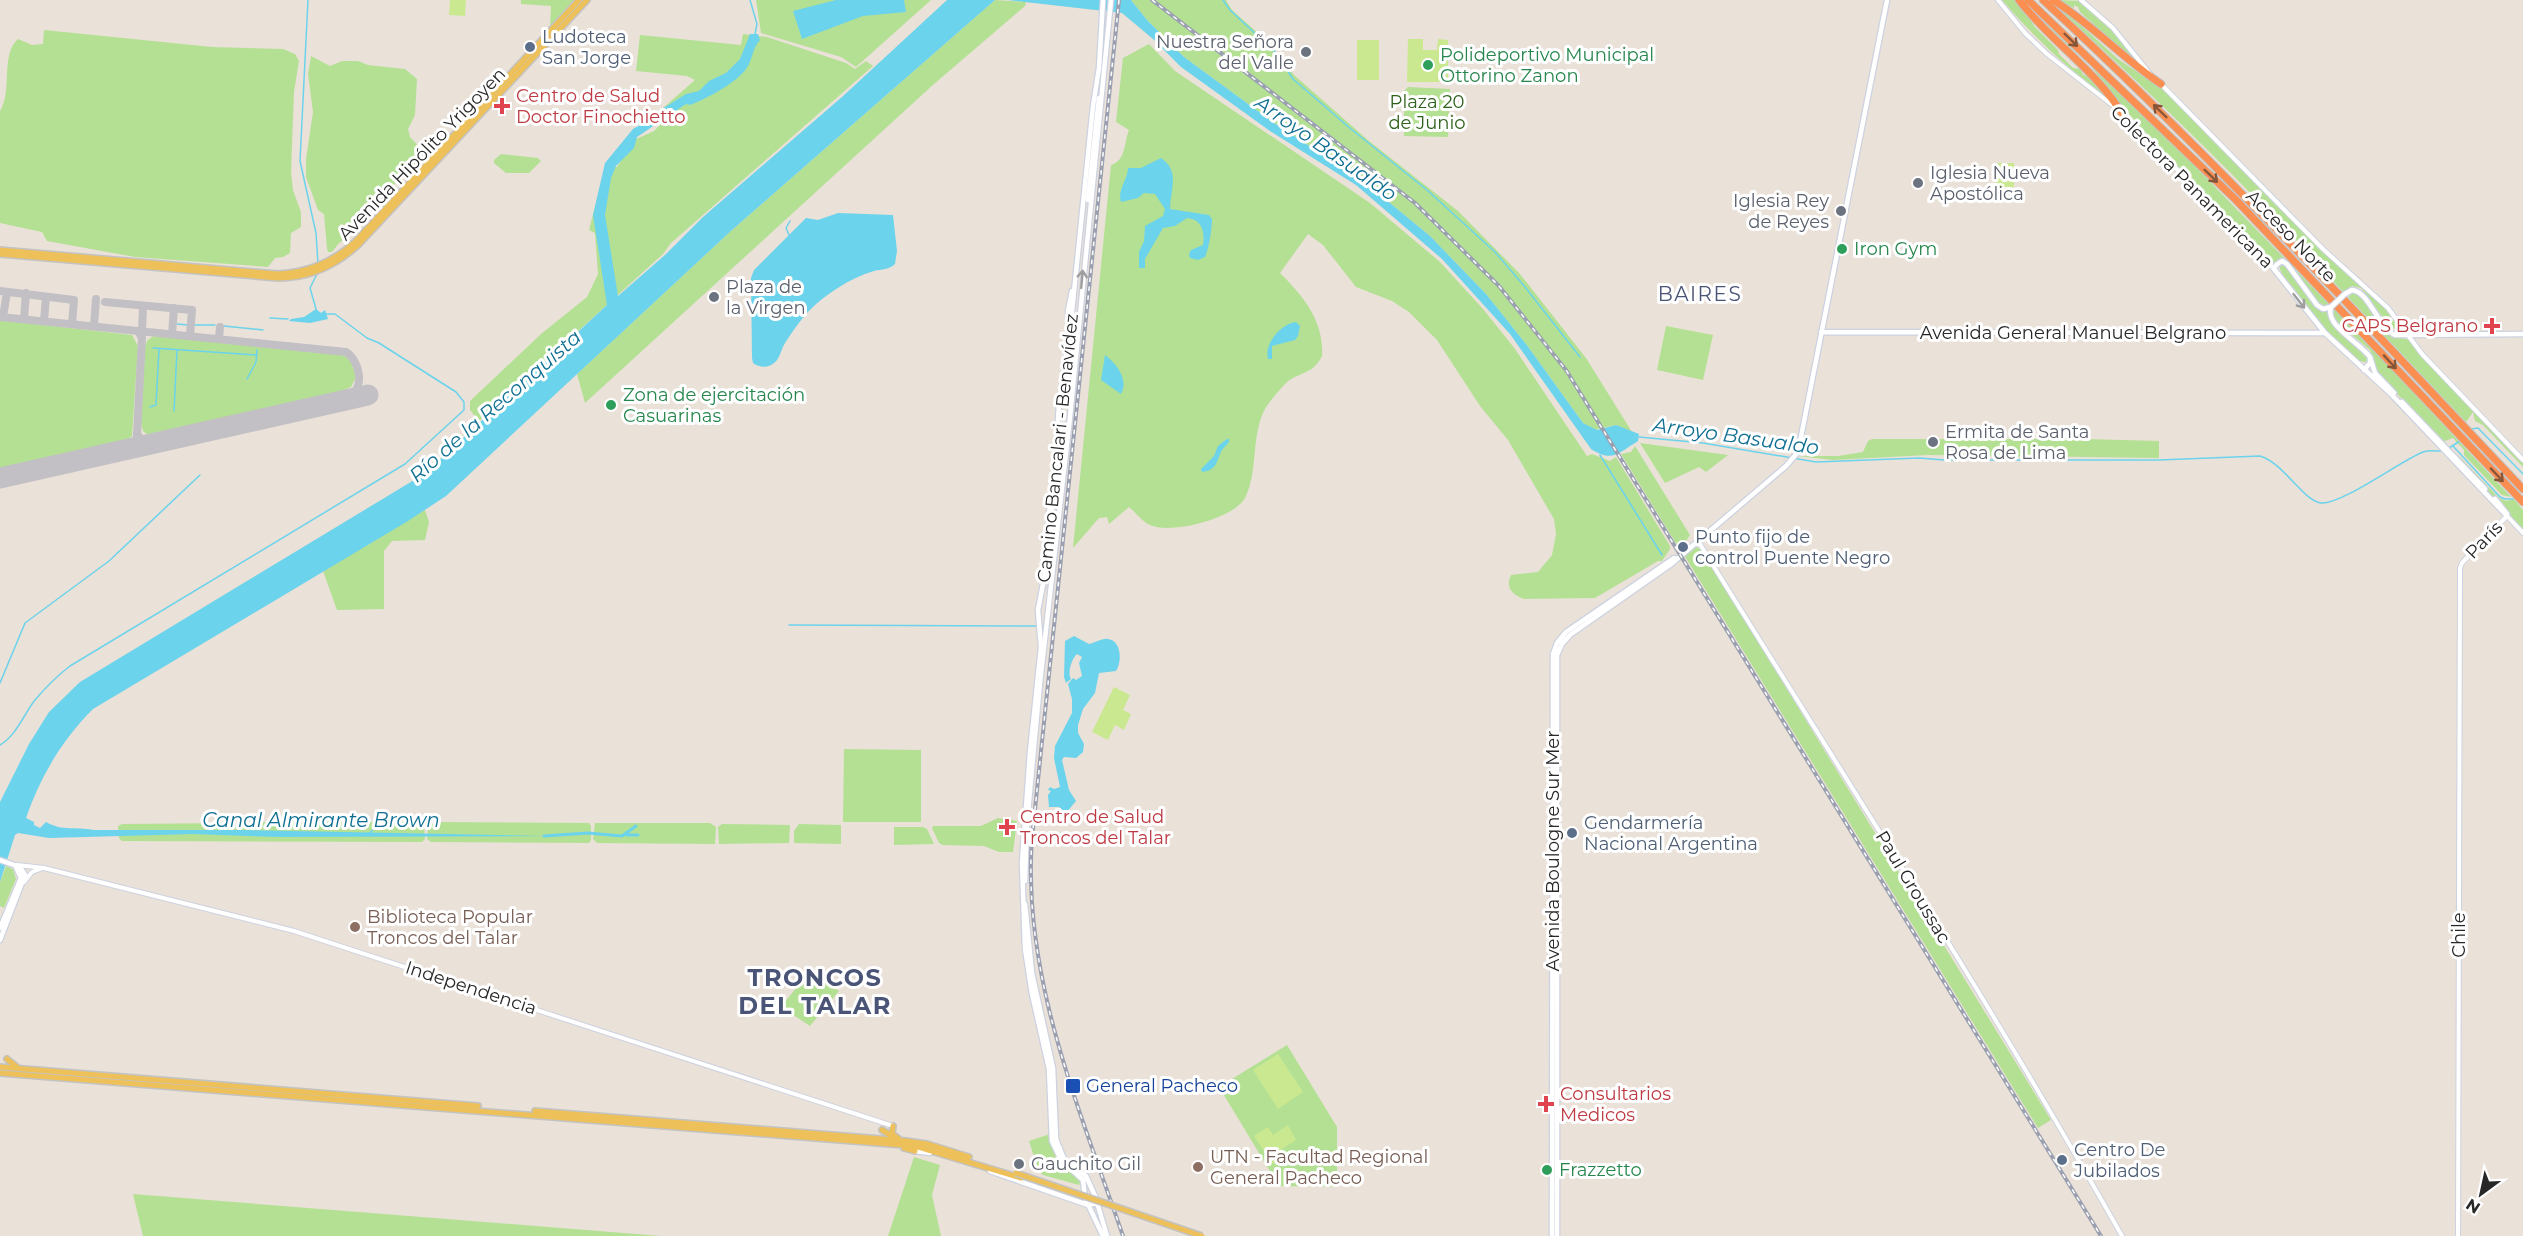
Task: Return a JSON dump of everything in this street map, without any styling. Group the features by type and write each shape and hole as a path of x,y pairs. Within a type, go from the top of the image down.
{"highway":[{"path":"2019,0 2037,23 2083,67 2123,115"},
{"name":"Acceso Norte","path":"2028,0 2235,199 2523,502"},
{"name":"Acceso Norte","path":"2043,0 2169,119 2245,195 2523,489"},
{"path":"2053,0 2077,15 2128,62 2161,84"}],"main road":[{"name":"Avenida Hipólito Yrigoyen","path":"312,271 320,271 340,260 358,244 558,28 579,0"},
{"name":"Avenida Hipólito Yrigoyen","path":"0,252 268,278 288,278 312,271 339,255 355,242 558,28 588,0"},
{"path":"1095,131 1103,0"},
{"name":"Camino Bancalari - Benavídez","path":"1105,1236 1098,1203 1086,1176 1064,1159 1056,1139 1053,1068 1035,989 1027,925 1025,855 1111,0"},
{"name":"Avenida Boulogne Sur Mer","path":"1557,1236 1557,655 1562,644 1573,633 1638,589 1788,464 1796,454 1887,0"},
{"path":"1079,239 1099,68"},
{"path":"1079,239 1104,73"},
{"path":"1088,224 1089,182"},
{"name":"Camino Bancalari - Benavídez","path":"1079,239 1076,271 1068,308 1070,334 1060,400 1055,472 1038,613 1041,647 1022,838 1025,949 1032,994 1049,1069 1052,1141 1061,1160 1083,1180 1088,1205 1105,1236"},
{"path":"2274,269 2280,262 2287,264 2316,305 2323,309 2331,307 2350,290 2359,291 2388,331 2395,335 2523,334"},
{"name":"Colectora Panamericana","path":"2274,269 2325,333 2438,441"},
{"path":"2331,307 2329,314 2332,322 2370,357 2376,375 2507,516"},
{"name":"Avenida General Manuel Belgrano","path":"1821,332 2325,333"},
{"path":"2364,370 2370,363 2370,357"},
{"path":"1060,400 1063,408 1069,406 1074,365"},
{"path":"1058,424 1061,416 1066,415 1068,418 1065,453"},
{"name":"Avenida Boulogne Sur Mer","path":"1552,1236 1553,651 1566,632 1698,540"},
{"path":"1040,602 1040,612 1044,616 1051,592"},
{"path":"0,861 24,871 24,882 0,940"},
{"path":"0,928 21,877 18,869 13,865"},
{"path":"7,1059 19,1069"},
{"path":"0,1067 906,1141"},
{"path":"0,1072 884,1144 931,1150 1019,1175 1190,1236"},
{"path":"893,1126 894,1137"},
{"path":"882,1130 906,1141 935,1147 1203,1236"},
{"path":"884,1144 940,1155 1088,1205 1098,1203"}],"street":[{"name":"Colectora Panamericana","path":"1998,0 2025,33 2047,54 2123,115 2274,269"},
{"path":"2081,0 2113,28 2161,84 2323,249 2380,300 2433,366 2523,460"},
{"path":"2507,516 2523,533"},
{"name":"París","path":"2459,634 2461,564 2507,516"},
{"name":"Paul Groussac","path":"1698,540 1898,862 2052,1115 2122,1236"},
{"name":"Chile","path":"2458,1236 2459,634"},
{"name":"Independencia","path":"13,865 44,868 294,931 893,1126"},
{"path":"24,882 32,872 44,868"}],"green space":[{"path":"450,0 466,0 465,16 449,15"},
{"path":"521,0 576,0 550,28 551,6 521,4"},
{"path":"756,0 931,0 856,67 841,57 761,33"},
{"path":"995,0 1026,2 1025,6 934,84 585,403 577,374 732,230"},
{"path":"1131,0 1226,0 1232,10 1268,42 1294,75 1369,141 1458,211 1520,274 1586,358 1632,432 1616,425 1594,430 1583,423 1526,344 1486,294 1430,236 1362,180 1274,123 1184,57 1147,20"},
{"path":"2002,0 2017,0 2035,27 2058,50 2059,54 2073,68 2080,69 2084,76 2085,74 2114,105 2055,55"},
{"path":"2049,0 2064,10 2118,59 2165,91 2381,303 2401,331 2391,328 2361,288 2352,286 2343,292 2200,142"},
{"path":"2057,0 2080,1 2108,25 2144,69 2080,12 2078,7 2074,5 2074,8"},
{"path":"2028,6 2091,66 2031,12"},
{"path":"44,30 212,47 283,49 295,54 299,61 294,92 291,172 293,190 301,212 301,227 291,233 290,253 275,258 268,267 135,257 47,241 42,232 0,223 0,111 6,93 9,54 18,39 32,45 43,44"},
{"path":"743,34 767,37 846,63 855,69 866,61 873,66 671,243 663,254 479,421 470,410 470,401 541,334 587,297 598,274 595,233 589,230 606,163 617,167 634,140 654,131 661,124 655,115 695,80 687,76 636,71 640,35 741,45"},
{"name":"Polideportivo Municipal Ottorino Zanon","path":"1408,39 1423,39 1423,50 1437,50 1438,39 1448,40 1448,82 1407,82"},
{"path":"1357,40 1379,40 1379,80 1357,80"},
{"path":"1149,44 1175,71 1370,203 1440,262 1483,309 1515,349 1587,456 1592,454 1610,461 1616,457 1670,546 1662,561 1658,561 1595,598 1524,599 1513,593 1509,587 1511,575 1538,572 1552,555 1556,534 1554,519 1508,440 1480,406 1437,340 1409,312 1392,301 1356,287 1323,245 1308,234 1280,273 1311,310 1320,332 1322,356 1310,370 1286,383 1266,408 1257,432 1252,476 1246,496 1240,504 1217,517 1173,528 1150,525 1129,507 1109,524 1107,517 1099,518 1073,548 1111,165 1116,163 1122,155 1129,130 1116,122 1123,58"},
{"path":"311,56 330,66 342,61 358,61 368,65 405,69 417,79 415,115 408,129 410,137 423,151 422,164 404,174 351,235 339,243 332,252 328,252 327,248 324,214 318,210 306,177 306,159 313,112 308,74"},
{"path":"2092,67 2181,152 2328,303 2328,306 2321,306 2316,302 2292,267 2280,259 2273,265 2149,136 2108,91"},
{"name":"Plaza 20 de Junio","path":"1408,87 1450,89 1448,137 1404,136 1404,91"},
{"path":"501,154 538,158 541,161 529,173 506,173 494,163 494,160"},
{"path":"1996,163 2014,163 2014,187 1996,187"},
{"path":"2281,264 2289,269 2314,306 2319,310 2327,311 2333,325 2368,357 2366,362 2357,359 2334,339 2282,274 2279,266"},
{"path":"2353,293 2360,296 2389,334 2409,340 2442,378 2523,462 2523,467 2483,425 2475,421 2473,412 2466,422 2348,297"},
{"path":"2335,309 2511,497 2502,495 2464,455 2464,450 2453,438 2442,442 2378,373 2370,350 2333,319 2332,310"},
{"path":"0,320 132,335 138,346 132,436 125,442 0,470"},
{"path":"1666,326 1713,335 1703,380 1657,370"},
{"path":"153,336 342,354 351,361 356,377 351,387 333,395 148,435 143,431 141,424 145,347 147,341"},
{"path":"1872,439 2159,441 2159,458 1928,455 1833,460 1798,456 1838,456 1863,452 1868,441"},
{"path":"1640,443 1728,455 1706,472 1699,467 1665,483"},
{"path":"1635,446 1690,535 1686,541 1677,545 1621,454 1631,452"},
{"path":"2454,455 2460,457 2499,498 2506,501 2514,499 2523,510 2523,529"},
{"path":"425,510 429,522 425,540 392,541 384,551 384,609 337,610 323,571"},
{"path":"1696,547 1701,549 2051,1120 2038,1128 1684,555"},
{"path":"1114,687 1130,695 1123,710 1131,714 1124,730 1115,725 1108,740 1092,732"},
{"path":"844,749 921,750 921,822 843,822"},
{"path":"998,818 1017,821 1013,852 999,852 984,846 943,845 939,843 932,828 933,826 981,826"},
{"path":"260,822 419,822 424,826 425,839 422,842 122,841 119,838 118,826 122,824 235,823 235,828 260,828"},
{"path":"434,822 589,823 591,840 589,843 431,842 427,839 428,828"},
{"path":"595,823 710,823 716,827 715,844 597,843 593,839"},
{"path":"722,824 790,825 789,843 719,844 718,827"},
{"path":"799,824 841,825 841,844 794,843 794,831"},
{"path":"894,827 923,827 927,829 934,844 894,845"},
{"path":"6,866 13,869 16,879 4,908 0,906 0,882"},
{"path":"811,969 839,991 810,1026 781,1007"},
{"path":"1287,1045 1337,1127 1337,1187 1279,1186 1219,1087"},
{"path":"1278,1054 1303,1092 1278,1109 1253,1070"},
{"path":"1288,1125 1296,1140 1282,1149 1286,1156 1272,1164 1254,1136 1268,1127 1273,1135"},
{"path":"1050,1134 1054,1151 1061,1162 1081,1180 1079,1185 1039,1172 1029,1141"},
{"path":"914,1157 940,1165 932,1195 941,1236 888,1236"},
{"path":"133,1194 661,1236 143,1236"}],"water":[{"path":"836,0 904,0 906,12 863,16 802,39 793,11"},
{"name":"Río de la Reconquista","path":"947,0 995,0 732,230 446,496 93,709 71,733 53,760 26,818 40,828 46,822 64,828 93,830 238,830 548,836 279,837 192,834 49,838 18,833 15,835 0,882 0,802 29,744 49,712 80,682 424,474 607,305 593,215 605,163 633,129 686,94 699,91 709,81 726,73 740,59 750,34 758,34 760,40 741,74 712,95 690,105 686,104 637,137 634,148 616,166 611,178 605,215 618,296 665,255 703,217 842,97"},
{"name":"Arroyo Basualdo","path":"1008,0 1131,0 1147,20 1184,57 1274,123 1362,180 1430,236 1486,294 1526,344 1583,423 1597,430 1616,425 1639,434 1638,441 1610,456 1591,449 1510,334 1442,259 1356,185 1270,131 1181,67 1122,13"},
{"path":"1161,158 1167,163 1173,175 1170,209 1209,215 1212,219 1209,244 1205,257 1198,260 1190,258 1191,250 1203,245 1203,235 1199,224 1187,218 1175,226 1163,228 1145,259 1145,268 1139,268 1139,252 1144,241 1145,226 1163,216 1165,209 1155,194 1144,193 1138,198 1121,202 1120,193 1128,168 1141,168"},
{"path":"838,213 893,215 897,251 895,264 856,278 829,294 801,320 772,365 761,367 756,365 752,358 751,278 754,270 806,218 818,220"},
{"path":"316,309 321,313 325,310 328,319 310,323 289,321 304,317"},
{"path":"1296,322 1300,326 1295,340 1272,346 1272,359 1268,359 1267,353 1275,335 1285,326"},
{"path":"1105,355 1114,363 1123,378 1121,394 1101,380"},
{"path":"1227,439 1229,442 1222,450 1214,467 1202,472 1201,469 1214,456 1218,446"},
{"path":"1074,636 1089,644 1103,639 1113,641 1120,652 1120,657 1116,671 1099,673 1095,693 1083,709 1078,733 1084,744 1083,752 1076,758 1064,757 1062,760 1069,790 1076,801 1066,813 1059,807 1049,807 1048,795 1051,791 1048,790 1050,787 1054,789 1060,787 1054,758 1055,746 1072,713 1072,699 1068,684 1073,678 1076,680 1082,676 1079,663 1082,657 1077,654 1071,666 1071,679 1066,683 1064,677 1065,641"}],"waterway":[{"path":"308,0 300,161 316,233 318,264"},
{"path":"750,0 757,24 755,34"},
{"path":"1223,0 1230,10 1275,52 1293,79 1427,190 1495,252 1580,357"},
{"path":"789,235 786,228 790,221"},
{"path":"316,309 310,288 317,274"},
{"path":"0,745 15,730 39,695 70,666 405,464 464,410 464,402 456,392 379,343 367,338 335,314 324,314"},
{"path":"270,318 288,319"},
{"path":"177,324 188,325"},
{"path":"193,325 215,325"},
{"path":"224,326 263,330"},
{"path":"153,348 257,355"},
{"path":"150,407 156,405 159,349"},
{"path":"174,411 177,350"},
{"path":"247,379 256,362 257,350"},
{"name":"Arroyo Basualdo","path":"2472,429 2478,428 2523,474"},
{"name":"Arroyo Basualdo","path":"1639,437 1703,443 1816,462 1919,458 2159,460 2260,456 2277,466 2307,495 2321,503 2330,502 2357,490 2423,452 2442,451"},
{"name":"Arroyo Basualdo","path":"2449,448 2460,441"},
{"path":"2453,446 2500,497 2513,499"},
{"path":"1600,455 1662,555"},
{"path":"0,683 25,623 109,561 200,475"},
{"path":"789,625 1037,626"},
{"path":"368,834 379,825"},
{"name":"Canal Almirante Brown","path":"544,836 588,833 622,836 636,826"},
{"path":"627,835 638,835"}],"taxiway":[{"path":"0,291 74,300 72,324"},
{"path":"3,317 7,292"},
{"path":"24,319 26,293"},
{"path":"44,321 46,297"},
{"path":"94,326 96,299"},
{"path":"105,302 192,310 190,335"},
{"path":"142,331 143,307"},
{"path":"172,334 174,308"},
{"path":"0,317 346,352 357,367 358,387 349,397 331,403"},
{"path":"219,338 220,327"},
{"path":"130,448 136,442 137,434 142,338 138,331"},
{"path":"137,434 143,442 151,444"}],"runway":[{"path":"0,478 368,395"}],"railway":[{"path":"1119,0 1032,838 1031,890 1036,941 1057,1041 1123,1236"},
{"path":"1152,0 1415,203 1499,286 1566,370 2101,1236"}],"place":[{"name":"Ludoteca San Jorge","path":"530,47"},
{"name":"Nuestra Señora del Valle","path":"1306,52"},
{"name":"Polideportivo Municipal Ottorino Zanon","path":"1428,65"},
{"name":"Centro de Salud Doctor Finochietto","path":"502,106"},
{"name":"Iglesia Nueva Apostólica","path":"1918,183"},
{"name":"Iglesia Rey de Reyes","path":"1841,211"},
{"name":"Iron Gym","path":"1842,249"},
{"name":"Plaza de la Virgen","path":"714,297"},
{"name":"CAPS Belgrano","path":"2492,326"},
{"name":"Zona de ejercitación Casuarinas","path":"611,405"},
{"name":"Ermita de Santa Rosa de Lima","path":"1933,442"},
{"name":"Punto fijo de control Puente Negro","path":"1683,547"},
{"name":"Centro de Salud Troncos del Talar","path":"1007,827"},
{"name":"Gendarmería Nacional Argentina","path":"1572,833"},
{"name":"Biblioteca Popular Troncos del Talar","path":"355,927"},
{"name":"General Pacheco","path":"1073,1086"},
{"name":"Consultarios Medicos","path":"1546,1104"},
{"name":"Centro De Jubilados","path":"2062,1160"},
{"name":"Gauchito Gil","path":"1019,1164"},
{"name":"UTN - Facultad Regional General Pacheco","path":"1198,1167"},
{"name":"Frazzetto","path":"1547,1170"}],"district":[{"name":"BAIRES","path":"1700,294"},
{"name":"TRONCOS DEL TALAR","path":"815,992"}]}
